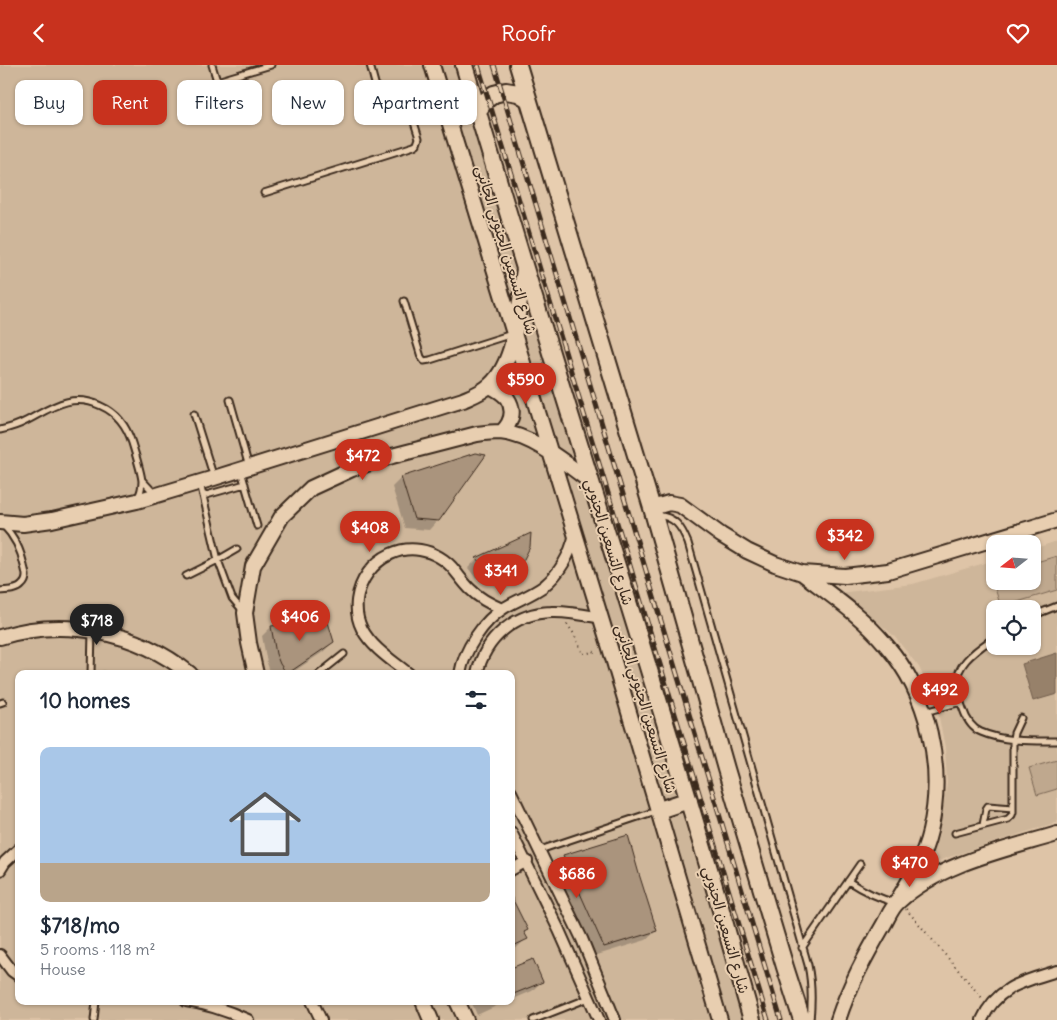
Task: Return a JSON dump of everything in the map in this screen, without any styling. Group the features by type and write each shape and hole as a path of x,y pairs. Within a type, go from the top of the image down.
{"main road":[{"name":"شارع التسعين الجنوبي","path":"464,65 524,269 688,800 752,1020"},
{"path":"518,65 653,511 729,779 802,1020"},
{"path":"478,111 484,101 494,94 506,91 518,93 528,99"},
{"path":"659,810 688,800"}],"street":[{"name":"شارع التسعين الجنوبي الجانبى","path":"432,65 436,80"},
{"name":"شارع التسعين الجنوبي الجانبى","path":"449,125 576,533 720,1020"},
{"path":"1,522 23,524 52,520 157,495 201,489 214,479 463,400 480,392 490,386 506,363 514,333 524,269"},
{"path":"490,386 507,398 511,407 512,417 508,426 502,432"},
{"path":"255,670 245,613 252,566 282,516 311,488 352,469 392,456 489,432 502,432 524,439 551,453 591,482"},
{"path":"653,511 669,503 676,503 747,551 802,573 832,595 869,626 888,646 904,669 924,712 933,748 936,775 935,803 930,832 916,868 866,956 838,1020"},
{"path":"802,573 846,576 888,571 1057,520"},
{"path":"461,670 466,653 475,638 490,620 502,609 543,587 554,576 568,556 576,533"},
{"path":"404,670 371,642 362,629 358,616 356,601 360,585 368,572 388,556 403,551 419,549 428,552 445,561 456,571 465,584 484,601 502,609"},
{"path":"832,595 834,583 846,576"},
{"path":"478,670 486,650 498,634 514,622 532,615 552,612 601,617"},
{"path":"0,637 42,628 100,631 128,639 156,651 186,670"},
{"path":"515,803 540,850 582,939 616,1020"},
{"path":"896,903 929,880 962,864 1057,834"},
{"path":"515,839 599,1020"},
{"path":"0,871 5,862 15,853"},
{"path":"515,868 526,861"},
{"path":"916,868 920,877 924,880 929,880"},
{"path":"0,955 15,973"},
{"path":"982,1020 989,1006 1005,990 1014,985 1057,971"},
{"path":"208,1005 248,1020"},
{"path":"314,1005 321,1020"},
{"path":"425,1005 431,1020"},
{"path":"459,1005 466,1020"}],"lane":[{"path":"213,65 217,81 271,65"},
{"path":"370,65 374,80"},
{"path":"264,193 414,146 419,138 415,125"},
{"path":"404,301 421,357 424,361 514,333"},
{"path":"230,400 245,469 245,484 257,526"},
{"path":"0,430 25,422 66,401 94,402 107,408 118,417 126,428 131,441 142,480 137,501"},
{"path":"194,414 214,479"},
{"path":"142,480 157,495"},
{"path":"245,484 201,489 218,560 232,598 245,613"},
{"path":"653,511 676,522 683,531 688,543 810,973 812,989 810,1020"},
{"path":"0,591 19,588 24,583 26,575 22,554 11,534 1,522"},
{"path":"186,576 237,549"},
{"path":"1041,612 1057,606"},
{"path":"90,670 92,631"},
{"path":"986,644 968,658 959,672 956,689 967,720 978,732 994,737 1028,741 1057,741"},
{"path":"324,670 344,653"},
{"path":"924,712 960,702"},
{"path":"955,833 1012,815 1013,739 1021,718"},
{"path":"983,825 988,806 1013,808"},
{"path":"540,850 659,810"},
{"path":"802,948 860,864"},
{"path":"848,881 871,895 896,903"},
{"path":"533,1020 589,998"},
{"path":"94,1020 96,1005"}],"path":[{"path":"552,612 564,620 574,634 583,654 610,648"},
{"path":"896,903 906,910 989,1006"}],"shaded area":[{"path":"0,65 456,65 461,80 354,80 354,125 474,125 744,1020 0,1020"},
{"path":"1057,541 1057,822 928,864 939,835 947,783 945,747 937,707 919,667 894,636 865,611 839,593 913,584 986,563 986,590 1041,590 1041,546"},
{"path":"1057,556 1057,590 1024,600 999,600 996,590 1041,590 1041,561"},
{"path":"1057,653 1057,694 1033,701 1022,664"},
{"path":"1057,760 1057,789 1037,795 1029,768"}],"building":[{"path":"475,453 486,455 439,521 414,519 401,477"},
{"path":"531,533 530,547 524,559 518,567 510,571 500,573 484,568 476,558"},
{"path":"327,619 334,642 293,670 284,670 276,654 271,626"},
{"path":"628,835 657,931 604,947 563,855"},
{"path":"515,904 528,930 524,932 528,939 515,945"},
{"path":"533,959 543,982 515,993 515,966"}],"railway":[{"path":"478,65 768,1020"},
{"path":"494,65 781,1020"}]}
